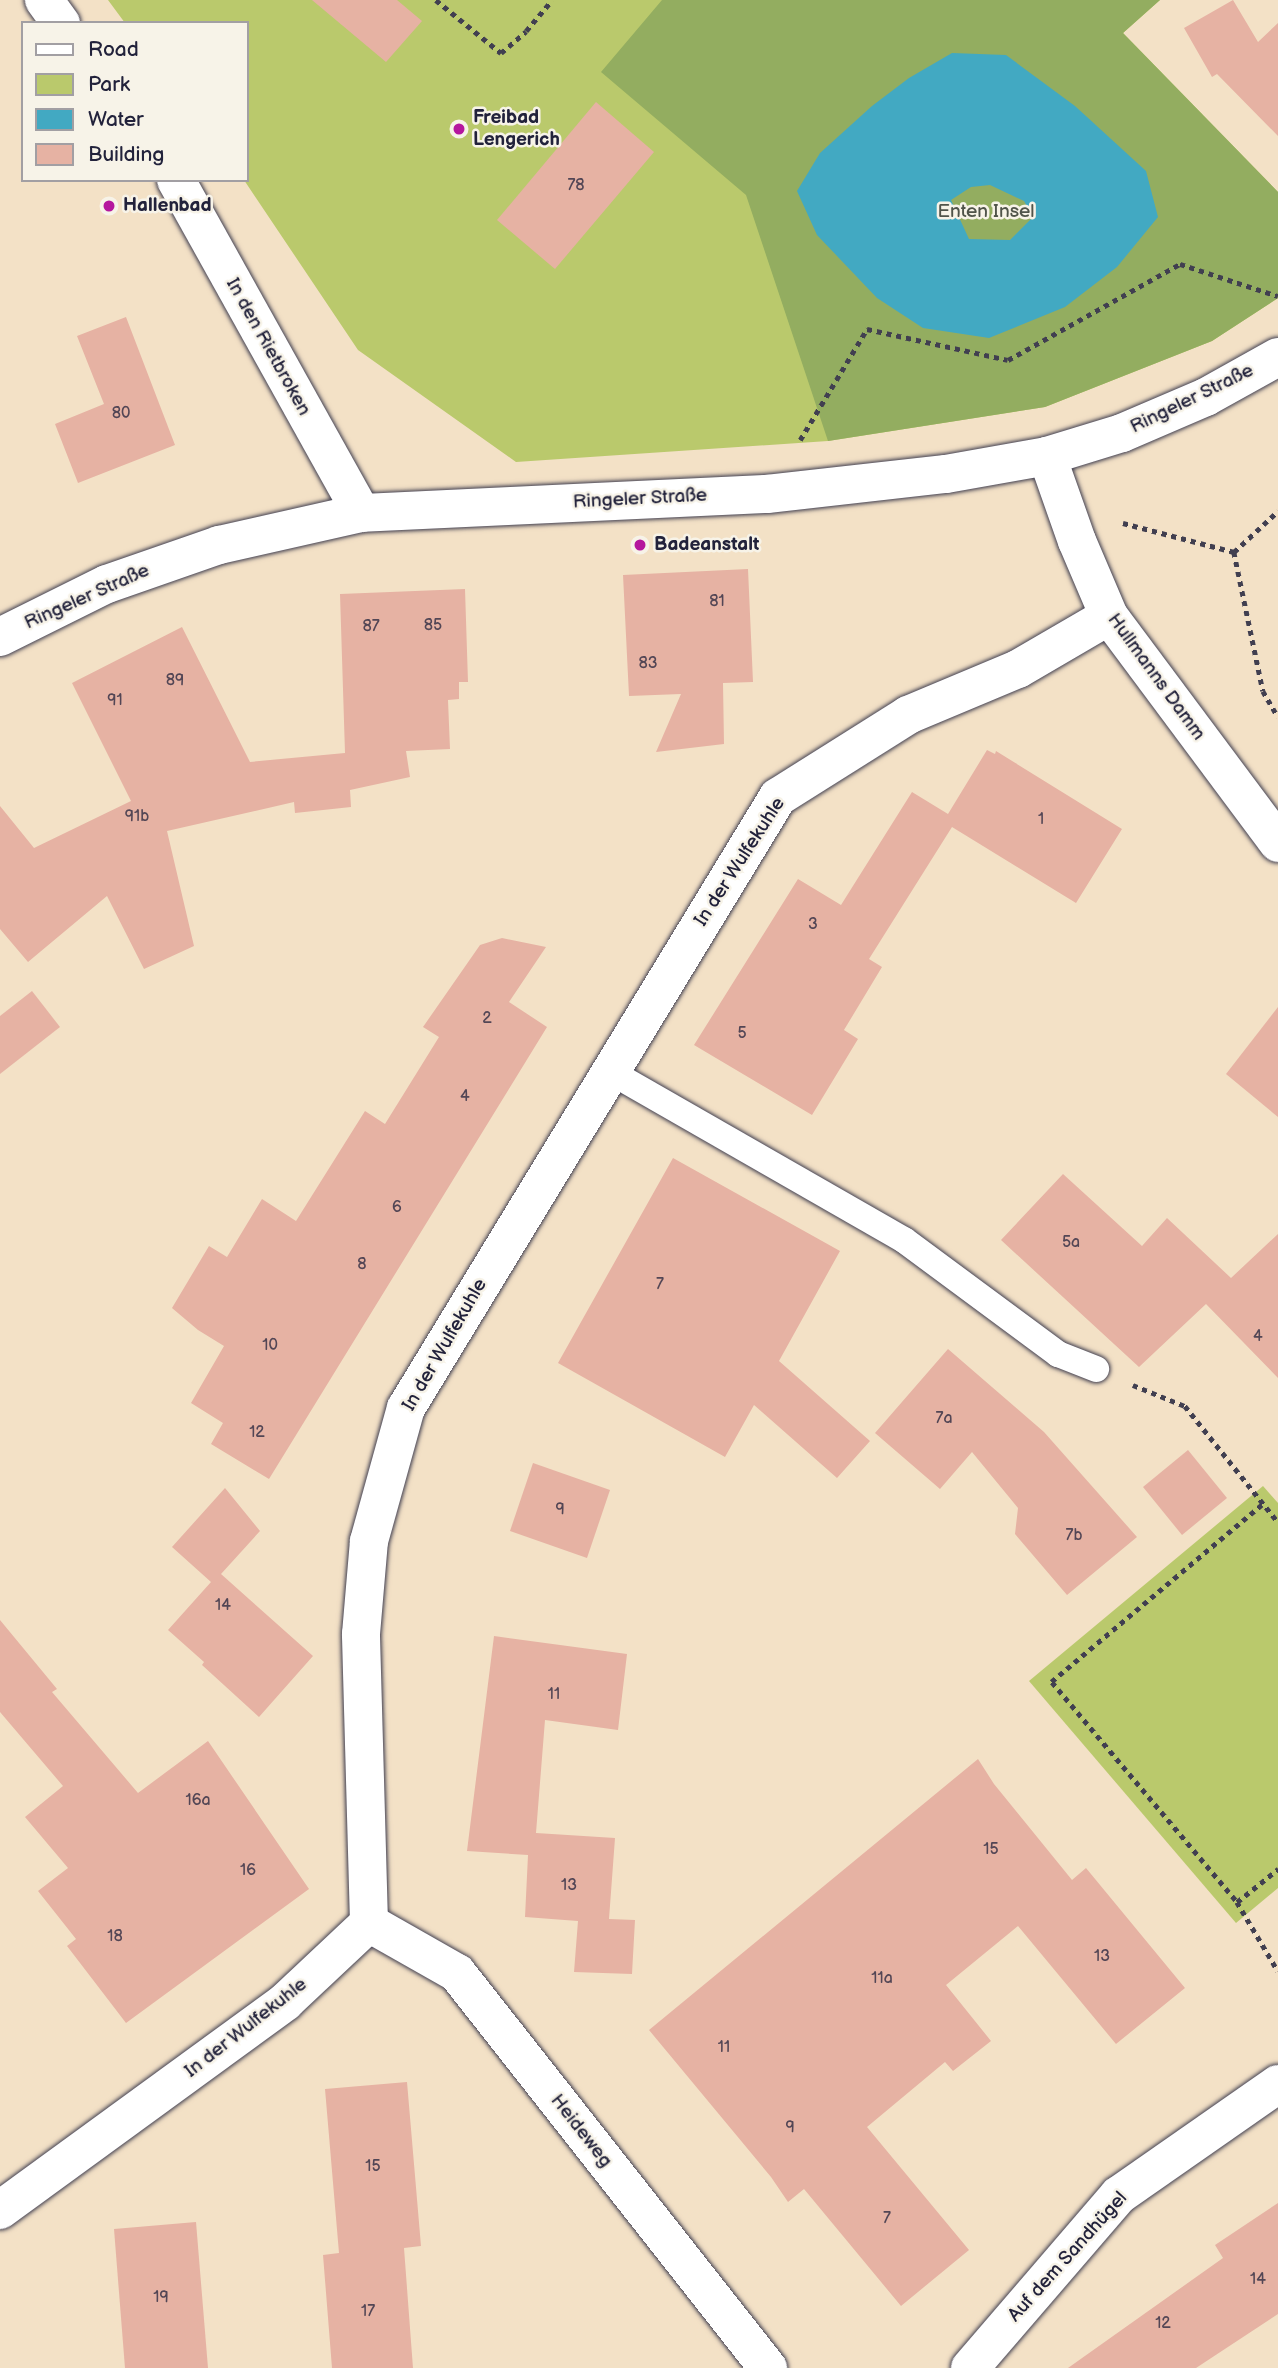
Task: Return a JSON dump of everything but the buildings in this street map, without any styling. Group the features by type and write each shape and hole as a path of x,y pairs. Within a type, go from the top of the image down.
{"street":[{"path":"44,0 60,21"},
{"name":"In den Rietbroken","path":"177,182 360,513"},
{"name":"Ringeler Straße","path":"0,637 107,584 206,550 360,513 767,494 946,474 1047,456 1122,433 1206,397 1278,357"},
{"name":"Hullmanns Damm","path":"1047,456 1109,615 1278,843"},
{"name":"In der Wulfekuhle","path":"0,2210 285,2002 369,1923 362,1634 369,1541 406,1408 778,797 908,715 1018,669 1109,615"},
{"name":"Heideweg","path":"369,1923 457,1973 768,2368"},
{"name":"Auf dem Sandhügel","path":"970,2368 1119,2195 1278,2084"}],"lane":[{"path":"609,1071 904,1240 1058,1354 1096,1370"}],"path":[{"path":"436,0 501,53 526,31 552,0"},
{"path":"767,494 867,329 1008,360 1180,264 1278,296"},
{"path":"1234,552 1278,511"},
{"path":"1070,520 1118,521 1234,552"},
{"path":"1234,552 1263,691 1278,717"},
{"path":"1096,1370 1185,1405 1278,1522"},
{"path":"1262,1505 1052,1682 1237,1902 1278,1971"},
{"path":"1237,1902 1278,1869"}],"green space":[{"name":"Enten Insel","path":"108,0 1160,0 1123,33 1278,192 1278,298 1212,341 1045,407 828,441 516,462 358,350 245,182 248,182 248,21 124,21"},
{"name":"Enten Insel","path":"662,0 1160,0 1123,33 1278,192 1278,298 1212,341 1045,407 828,441 746,195 601,72"},
{"path":"1263,1486 1278,1503 1278,1888 1236,1923 1029,1681"}],"water":[{"path":"952,53 1006,55 1075,106 1146,171 1158,217 1117,267 1065,307 989,338 923,328 877,298 817,235 797,191 820,153 872,106 909,78","holes":["990,185 1024,201 1033,217 1010,240 969,239 951,200 971,187"]}],"place":[{"name":"Freibad Lengerich","path":"459,129"},
{"name":"Hallenbad","path":"109,206"},
{"name":"Badeanstalt","path":"640,545"}]}
